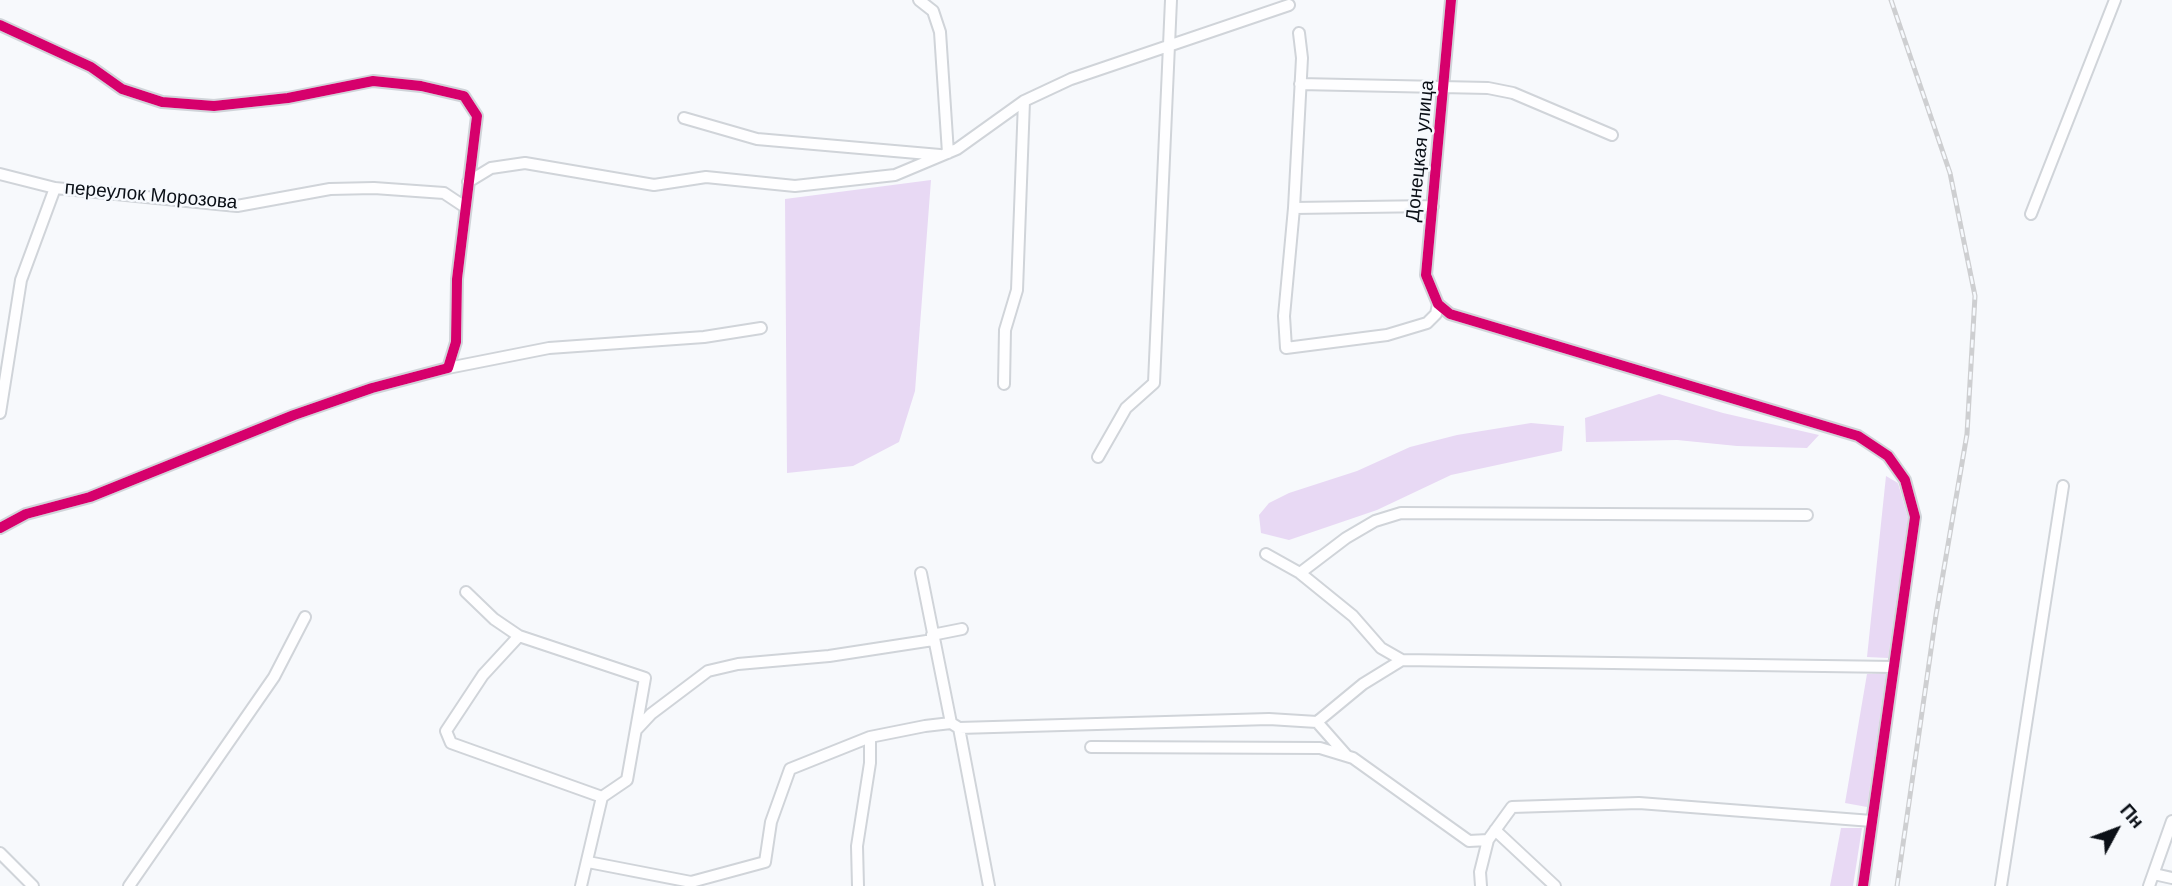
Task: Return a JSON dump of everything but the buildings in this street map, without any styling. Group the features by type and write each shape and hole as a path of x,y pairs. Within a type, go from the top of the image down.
{"street":[{"path":"919,0 933,11 940,32 945,154"},
{"path":"1098,457 1126,408 1154,383 1171,0"},
{"name":"Донецкая улица","path":"1438,304 1426,275 1451,0"},
{"path":"2031,214 2115,0"},
{"path":"468,182 491,168 525,163 654,185 706,177 796,186 895,175 945,154 1024,101 1071,79 1289,5"},
{"path":"0,25 91,67 122,89 162,102 214,106 288,99 325,89 373,81 421,86 464,96 477,116 457,279 456,342 448,368"},
{"path":"1299,33 1300,83 1294,208 1284,316 1286,348 1387,335 1427,323 1436,314 1438,304 1450,314 1858,436 1888,456 1905,480 1916,517 1863,886"},
{"path":"1300,83 1445,89 1488,88 1513,93 1612,135"},
{"path":"1004,384 1005,330 1017,290 1024,101"},
{"path":"684,118 757,139 945,154"},
{"name":"переулок Морозова","path":"0,174 55,188 237,206 330,189 411,189 444,193 466,207"},
{"path":"0,413 21,280 55,188"},
{"path":"1294,208 1433,206"},
{"path":"0,528 26,514 90,497 283,418 372,388 448,368 549,348 704,337 761,328"},
{"path":"2001,886 2063,486"},
{"path":"1300,573 1346,538 1375,521 1401,513 1807,515"},
{"path":"1266,554 1300,573 1353,616 1381,648 1402,660 1894,667"},
{"path":"921,573 932,637 955,725 989,886"},
{"path":"466,592 494,619 519,636 645,678 627,780 602,797 581,886"},
{"path":"128,886 274,677 305,617"},
{"path":"637,729 651,714 708,671 738,664 829,656 962,629"},
{"path":"519,636 483,675 446,732 451,743 602,797"},
{"path":"588,862 691,882 765,862 771,822 790,769 870,737 955,725 1269,719 1317,722 1363,684 1402,660"},
{"path":"1317,722 1347,756"},
{"path":"858,886 857,846 870,737"},
{"path":"1091,747 1321,748 1347,756 1407,793 1439,823 1469,841 1491,835"},
{"path":"1481,886 1480,872 1491,835 1513,807 1639,803 1872,821"},
{"path":"2149,886 2172,821"},
{"path":"1491,835 1555,886"},
{"path":"0,853 33,886"},
{"path":"2154,874 2172,878"}],"shaded area":[{"path":"931,180 915,391 899,442 853,466 787,473 785,199"},
{"path":"1659,394 1723,413 1819,435 1807,448 1737,446 1677,440 1586,442 1585,418"},
{"path":"1531,423 1564,426 1562,451 1451,475 1377,510 1289,540 1261,533 1259,515 1269,503 1289,493 1357,471 1410,447 1457,435"},
{"path":"1886,476 1898,483 1908,518 1888,658 1867,657"},
{"path":"1886,673 1867,807 1845,803 1867,674"},
{"path":"1841,828 1862,828 1853,886 1830,886"}],"railway":[{"path":"1891,0 1950,173 1975,296 1967,434 1936,615 1897,886"}],"cycle path":[{"path":"1451,0 1426,275 1438,304 1450,314 1858,436 1888,456 1905,480 1915,517 1863,886"},
{"path":"0,25 91,67 122,89 162,102 214,106 288,98 373,81 421,86 464,96 477,116 457,279 456,342 448,368 372,388 294,415 90,497 26,514 0,528"}]}
